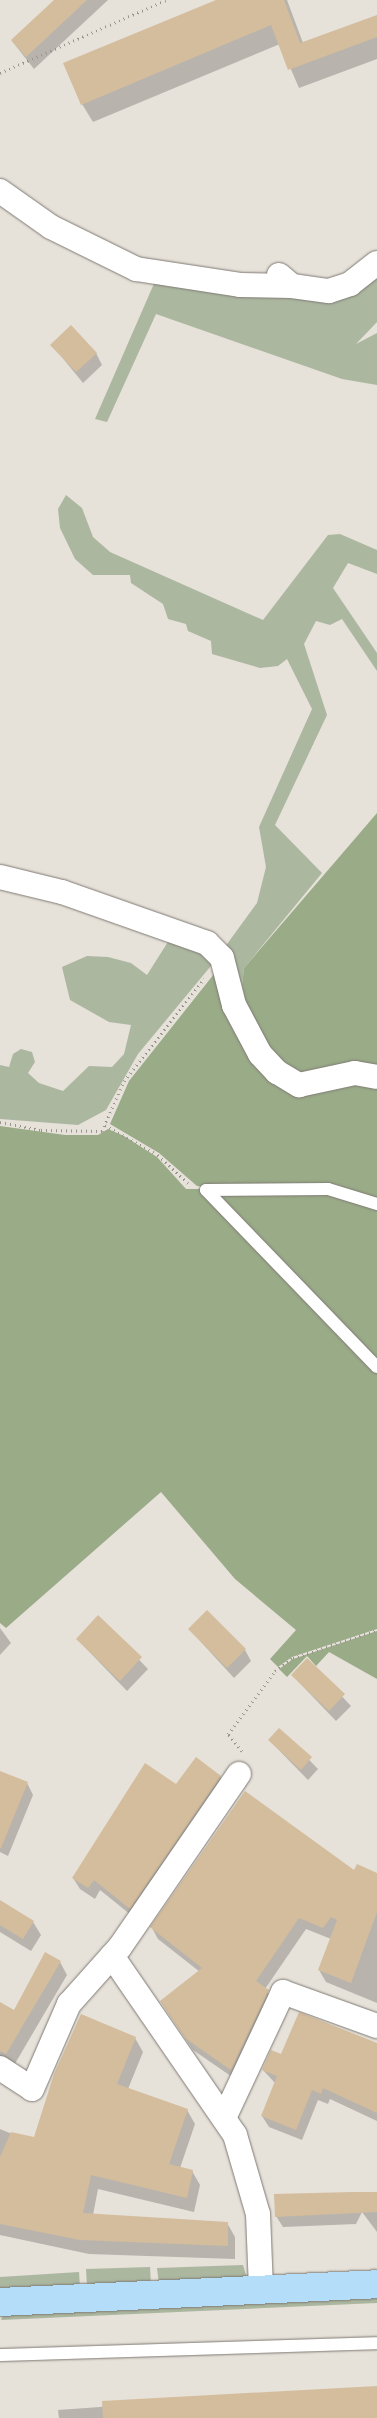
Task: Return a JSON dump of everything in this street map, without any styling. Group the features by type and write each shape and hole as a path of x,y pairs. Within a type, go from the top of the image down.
{"main road":[{"path":"0,2302 377,2284"}],"street":[{"path":"0,191 51,227 136,268 240,285 284,279 329,291 350,284 377,263"},
{"path":"0,877 169,927 207,943 222,958 246,1031 277,1072 299,1085 356,1073 377,1077"},
{"path":"0,2068 32,2089 69,2004 112,1956 239,1774"},
{"path":"112,1956 225,2116 235,2135 258,2214 262,2289"},
{"path":"225,2116 283,1992 377,2026"}],"lane":[{"path":"206,1190 328,1189 377,1204"},
{"path":"206,1190 377,1367"},
{"path":"0,2355 377,2343"}],"path":[{"path":"0,73 166,0"},
{"path":"0,1122 74,1132 102,1131 124,1081 143,1054 222,958"},
{"path":"105,1124 158,1155 188,1185 206,1190"},
{"path":"239,1774 242,1751 228,1734 275,1671 293,1658 377,1630"}],"green space":[{"path":"377,277 377,322 356,344 377,333 377,385 342,379 156,314 107,422 95,419 156,279 330,302 347,298"},
{"path":"66,495 82,508 93,537 110,552 263,620 328,535 340,534 377,550 377,574 348,563 333,588 377,653 377,671 342,619 330,625 316,621 304,644 327,715 275,825 322,873 244,968 242,985 222,951 257,903 266,867 259,827 312,709 287,659 278,666 260,668 212,654 211,641 188,631 186,624 168,619 163,604 131,583 130,575 93,575 75,559 60,528 58,509"},
{"path":"377,813 377,1070 312,1081 278,1069 249,1017 242,985 244,968"},
{"path":"173,934 215,961 138,1054 106,1110 78,1125 0,1119 0,1065 9,1067 13,1054 21,1049 32,1052 35,1062 28,1073 39,1083 63,1091 89,1066 112,1067 124,1054 131,1025 109,1022 70,1000 62,967 87,956 108,957 131,963 147,975"},
{"path":"218,969 257,1066 353,1083 377,1083 377,1200 364,1195 197,1186 159,1153 110,1124 129,1081"},
{"path":"0,1126 65,1135 98,1135 108,1129 124,1136 157,1157 186,1189 201,1189 377,1372 377,1629 292,1657 278,1667 270,1659 296,1630 235,1579 161,1492 6,1628 0,1623"},
{"path":"328,1193 377,1208 377,1363 216,1194"},
{"path":"377,1631 377,1679 329,1652 316,1666 307,1656 287,1677 279,1669 293,1659"},
{"path":"243,2265 247,2279 159,2284 157,2268"},
{"path":"150,2267 151,2286 87,2286 86,2269"},
{"path":"79,2272 80,2287 0,2293 0,2277"},
{"path":"377,2296 377,2303 1,2320 3,2315"}],"building":[{"path":"54,0 87,0 26,57 11,40"},
{"path":"216,0 284,0 300,43 377,15 377,37 288,70 271,25 81,105 63,63"},
{"path":"71,325 97,353 76,372 50,345"},
{"path":"207,1610 246,1649 227,1668 188,1629"},
{"path":"98,1615 142,1657 120,1681 76,1639"},
{"path":"307,1658 345,1694 329,1711 291,1675"},
{"path":"279,1728 312,1757 301,1770 268,1740"},
{"path":"196,1757 221,1776 130,1909 94,1880 88,1888 72,1878 145,1763 176,1784"},
{"path":"0,1771 28,1782 1,1848 0,1848"},
{"path":"245,1791 354,1870 357,1864 377,1873 377,1912 351,1983 318,1970 337,1920 331,1917 323,1928 299,1918 256,1981 269,1990 231,2070 185,2038 160,2001 202,1968 150,1927"},
{"path":"0,1900 34,1921 23,1939 0,1925"},
{"path":"45,1952 61,1961 6,2054 0,2051 0,2002 14,2010"},
{"path":"299,2012 377,2043 377,2113 323,2088 321,2094 312,2090 296,2130 261,2116 277,2076 262,2070 271,2050 281,2054"},
{"path":"81,2014 136,2037 117,2084 188,2109 169,2164 193,2170 187,2198 91,2175 83,2213 228,2222 228,2246 80,2240 0,2224 0,2157 11,2132 34,2137 54,2074"},
{"path":"377,2192 377,2212 275,2217 274,2194"},
{"path":"377,2386 377,2418 103,2418 102,2401"}]}
